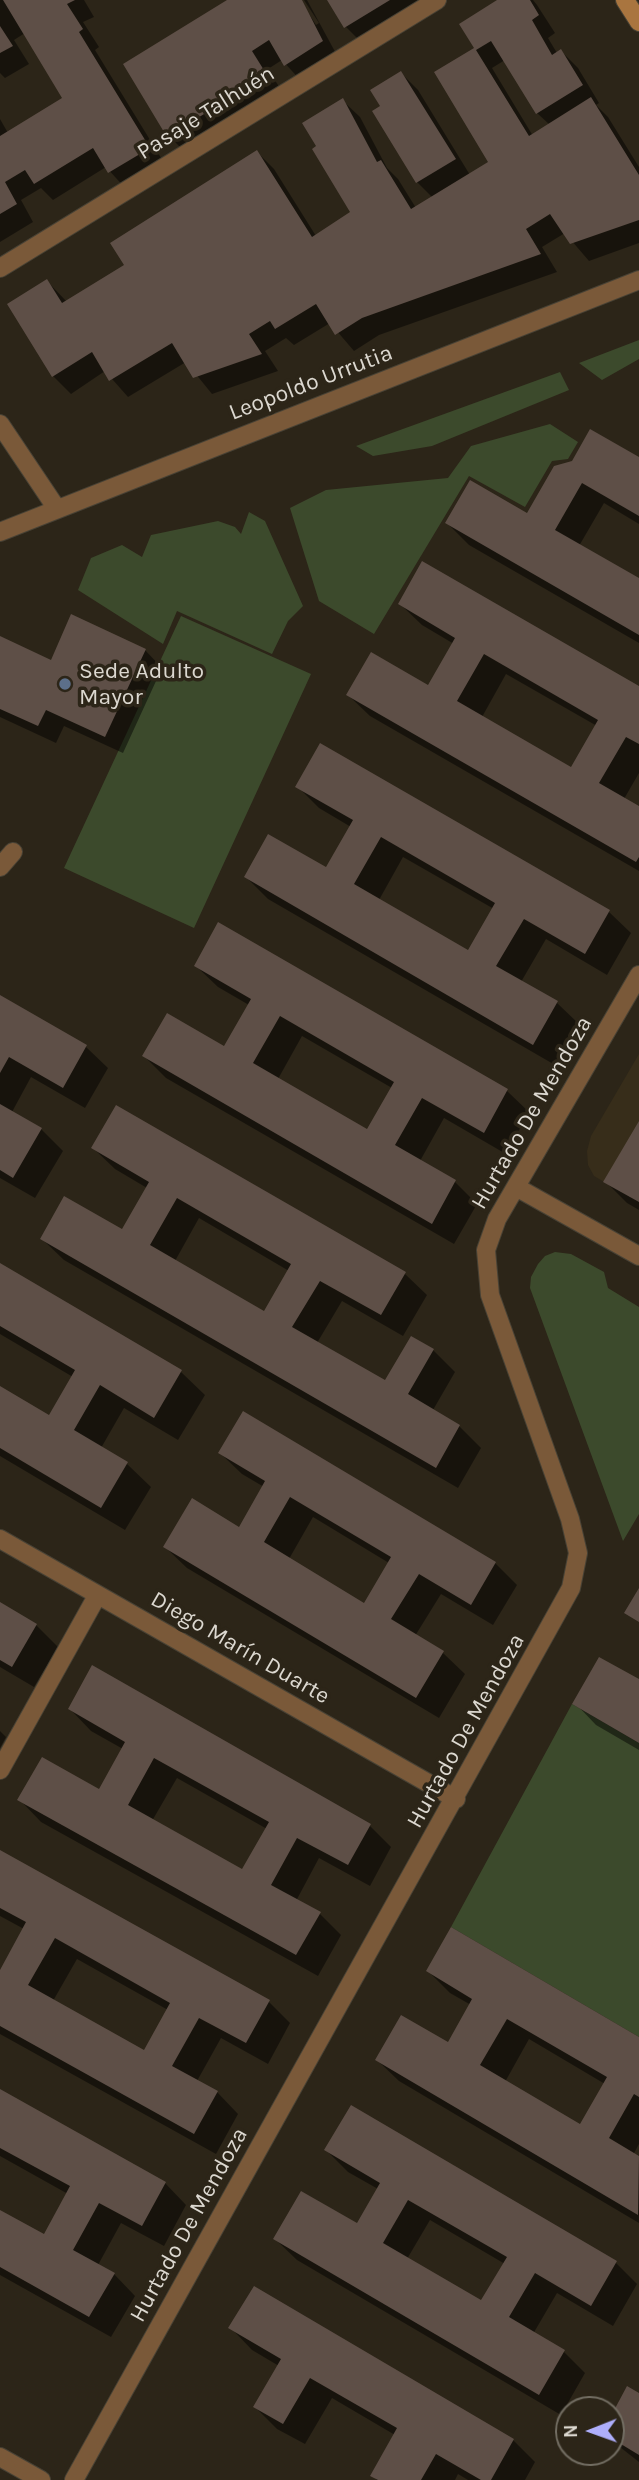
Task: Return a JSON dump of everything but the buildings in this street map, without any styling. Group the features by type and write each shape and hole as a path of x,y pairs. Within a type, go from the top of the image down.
{"street":[{"name":"Pasaje Talhuén","path":"0,268 437,0"},
{"path":"625,0 639,22"},
{"name":"Leopoldo Urrutia","path":"0,531 639,280"},
{"path":"0,424 57,509"},
{"path":"0,867 13,852"},
{"name":"Hurtado De Mendoza","path":"74,2480 456,1799 571,1588 578,1553 570,1520 490,1295 486,1250 497,1219 639,975"},
{"path":"516,1187 639,1256"},
{"name":"Diego Marín Duarte","path":"0,1539 456,1799"},
{"path":"0,1770 97,1596"},
{"path":"0,2457 41,2480"}],"shaded area":[{"path":"639,1054 639,1202 594,1176 588,1165 587,1151 591,1136"}],"green space":[{"path":"639,340 639,359 602,380 579,363"},
{"path":"560,372 569,390 432,446 373,456 356,446"},
{"path":"550,424 578,442 568,459 552,461 525,507 469,476 374,634 319,601 290,508 326,490 448,478 471,446"},
{"path":"249,512 265,521 303,606 288,621 272,654 177,611 163,644 78,590 91,558 122,545 142,557 151,535 218,521 235,527 241,534"},
{"path":"181,616 311,674 194,928 64,868"},
{"path":"555,1252 571,1254 604,1272 608,1288 639,1307 639,1514 623,1541 530,1288 531,1277 538,1264 545,1256"},
{"path":"572,1704 639,1743 639,2037 451,1927"}],"place":[{"name":"Sede Adulto Mayor","path":"65,684"}]}
